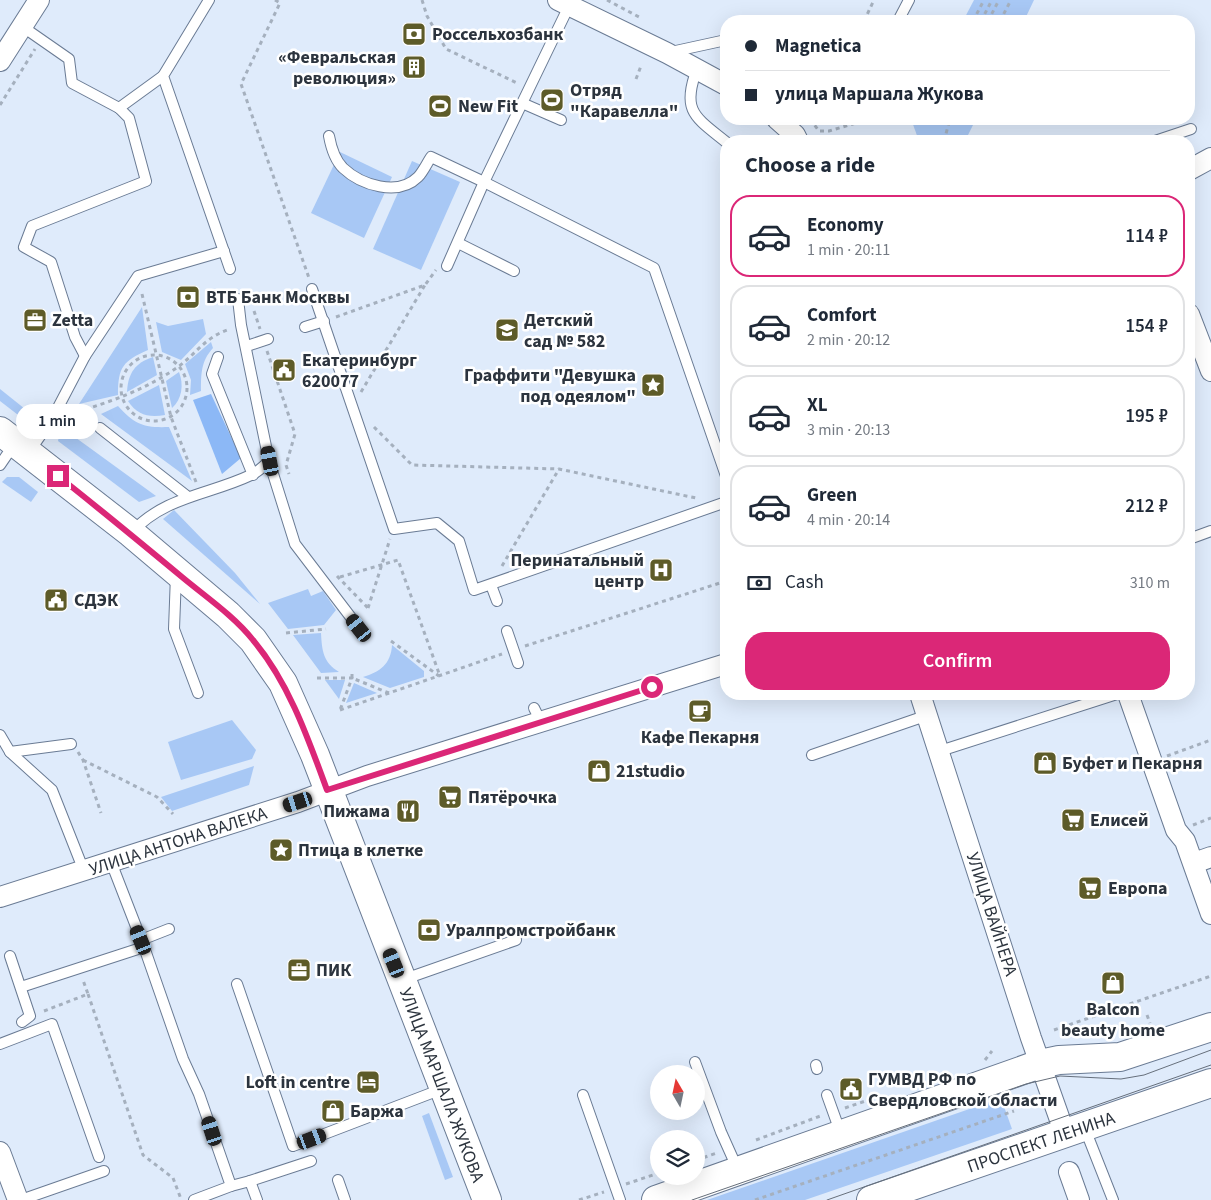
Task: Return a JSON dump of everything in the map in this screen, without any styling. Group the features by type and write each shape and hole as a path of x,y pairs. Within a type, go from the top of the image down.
{"main road":[{"name":"УЛИЦА МАРШАЛА ЖУКОВА","path":"15,442 131,533 228,615 253,640 283,683 314,755 487,1200"},
{"path":"656,1200 1040,1064 1059,1060 1120,1057 1211,1028"},
{"name":"ПРОСПЕКТ ЛЕНИНА","path":"871,1200 909,1194 1075,1131 1211,1083"}],"street":[{"path":"0,61 39,0"},
{"path":"563,3 667,53 720,82"},
{"path":"784,125 795,135"},
{"path":"1195,167 1211,158"},
{"path":"1195,330 1211,372"},
{"name":"УЛИЦА АНТОНА ВАЛЕКА","path":"0,897 298,802 537,715 720,666"},
{"name":"УЛИЦА ВАЙНЕРА","path":"922,700 1040,1064 1075,1131"},
{"path":"1130,700 1176,830 1202,860 1211,914"},
{"path":"1,1160 19,1200"},
{"path":"1069,1172 1079,1200"}],"lane":[{"path":"119,108 163,76 209,0"},
{"path":"901,15 909,0"},
{"path":"447,266 522,103 563,3"},
{"path":"23,27 69,59 72,82 119,108 130,118 146,181 32,226 24,247 51,262 75,337 85,356"},
{"path":"667,53 720,41"},
{"path":"698,69 689,90 695,117 720,137"},
{"path":"163,76 230,269"},
{"path":"522,103 561,120"},
{"path":"1173,135 1191,129"},
{"path":"329,136 331,148 341,167 375,185 394,188 417,178 430,157 484,182 654,268 720,459"},
{"path":"458,242 514,271"},
{"path":"0,465 15,442 52,419 85,356 138,276 224,251"},
{"path":"312,289 394,529 437,523 459,541 474,590 720,504"},
{"path":"238,299 241,325 270,461 295,544 359,628"},
{"path":"305,327 324,321"},
{"path":"247,346 266,340"},
{"path":"218,357 212,374 253,475"},
{"path":"100,428 188,497"},
{"path":"131,533 142,521 188,497 253,475 270,461"},
{"path":"1195,537 1211,531"},
{"path":"176,572 174,629 198,693"},
{"path":"491,585 497,601"},
{"path":"507,631 518,663"},
{"path":"940,751 1098,700"},
{"path":"812,755 928,715"},
{"path":"0,735 10,752 52,790 84,871"},
{"path":"10,752 72,744"},
{"path":"111,862 142,943 182,1060 199,1094 230,1186"},
{"path":"21,987 142,943 169,929"},
{"path":"401,980 516,940"},
{"path":"10,956 21,987 26,1019"},
{"path":"237,984 293,1146 445,1088"},
{"path":"0,1044 52,1024 99,1157"},
{"path":"695,1062 720,1132 738,1171"},
{"path":"583,1095 620,1200"},
{"path":"827,1095 841,1134"},
{"path":"1075,1131 1113,1200"},
{"path":"194,1200 230,1186 311,1161"},
{"path":"19,1200 104,1172"},
{"path":"338,1180 345,1200"},
{"path":"250,1181 258,1200"}],"path":[{"path":"275,0 280,3 241,84 312,289"},
{"path":"422,0 427,16 446,50 520,84"},
{"path":"606,0 645,20"},
{"path":"867,15 874,0"},
{"path":"976,15 984,0"},
{"path":"984,15 992,0"},
{"path":"991,15 999,0"},
{"path":"1003,15 1011,0"},
{"path":"0,105 41,40"},
{"path":"636,79 641,66"},
{"path":"814,125 819,131 829,132 851,125"},
{"path":"138,276 171,417 200,492"},
{"path":"434,276 425,285 352,406 412,465 559,469 720,501"},
{"path":"324,321 425,285"},
{"path":"253,307 266,340 295,434 286,465 289,475"},
{"path":"52,419 121,398 180,366 215,334 257,320"},
{"path":"155,354 168,357 180,366 186,378 188,390 183,404 171,417 153,422 142,420 128,410 121,398 120,380 129,365 143,356 155,354"},
{"path":"491,585 559,469"},
{"path":"334,575 340,577 368,608 394,529"},
{"path":"340,577 398,560 440,676"},
{"path":"352,676 340,710 513,650 720,583"},
{"path":"286,633 326,629"},
{"path":"391,641 440,676"},
{"path":"317,678 352,676 389,693"},
{"path":"1172,754 1211,740"},
{"path":"101,813 83,760 157,797 173,814"},
{"path":"1188,826 1211,818"},
{"path":"80,974 143,1155 173,1178 181,1200"},
{"path":"1054,1030 1211,976"},
{"path":"26,1019 88,994"},
{"path":"1147,1015 1150,1023"},
{"path":"755,1200 1014,1111"}],"shaded area":[{"path":"974,0 1034,0 1027,15 966,15"},
{"path":"913,125 973,125 968,135 917,135"},
{"path":"340,152 392,177 364,238 311,213"},
{"path":"412,161 460,182 421,270 373,249"},
{"path":"142,307 148,350 133,358 124,366 119,378 118,395 79,404"},
{"path":"203,319 206,334 181,360 162,352 156,322 168,326"},
{"path":"211,342 213,348 204,363 201,391 190,395 191,380 185,364"},
{"path":"153,357 157,375 127,392 131,374 141,362"},
{"path":"179,372 181,392 172,408 166,381"},
{"path":"159,385 165,415 149,416 135,410 128,401"},
{"path":"0,389 35,417 22,418 0,401"},
{"path":"211,394 241,458 222,474 193,400"},
{"path":"118,406 141,424 153,427 169,427 192,481 101,414"},
{"path":"61,427 156,496 139,502 58,441"},
{"path":"7,477 19,477 38,492 31,502 2,482"},
{"path":"174,510 235,573 260,604 163,519"},
{"path":"308,589 311,596 323,591 336,610 324,625 288,629 268,603"},
{"path":"321,633 324,656 339,672 321,673 293,635"},
{"path":"392,645 424,671 424,677 390,688 363,677 375,673 384,666 391,652"},
{"path":"325,680 345,680 339,699"},
{"path":"354,683 377,693 346,703"},
{"path":"232,720 256,750 252,759 181,780 168,742"},
{"path":"254,766 249,785 172,811 161,797"},
{"path":"1001,1098 1012,1129 805,1200 707,1200"},
{"path":"429,1113 453,1177 445,1180 422,1116"}],"tram line":[{"path":"692,1200 1026,1084 1060,1076 1121,1079 1144,1075 1211,1050"},
{"path":"827,1200 1211,1065"}],"place":[{"name":"Россельхозбанк","path":"414,34"},
{"name":"«Февральская революция»","path":"414,67"},
{"name":"Отряд \"Каравелла\"","path":"552,100"},
{"name":"New Fit","path":"440,106"},
{"name":"ВТБ Банк Москвы","path":"188,297"},
{"name":"Zetta","path":"35,320"},
{"name":"Детский сад № 582","path":"507,330"},
{"name":"Екатеринбург 620077","path":"284,370"},
{"name":"Граффити \"Девушка под одеялом\"","path":"653,385"},
{"name":"Перинатальный центр","path":"661,570"},
{"name":"СДЭК","path":"56,600"},
{"name":"Кафе Пекарня","path":"700,711"},
{"name":"Буфет и Пекарня","path":"1045,763"},
{"name":"21studio","path":"599,771"},
{"name":"Пятёрочка","path":"450,797"},
{"name":"Пижама","path":"408,811"},
{"name":"Елисей","path":"1073,820"},
{"name":"Птица в клетке","path":"281,850"},
{"name":"Европа","path":"1090,888"},
{"name":"Уралпромстройбанк","path":"429,930"},
{"name":"ПИК","path":"299,970"},
{"name":"Balcon beauty home","path":"1113,983"},
{"name":"Loft in centre","path":"368,1082"},
{"name":"ГУМВД РФ по Свердловской области","path":"851,1089"},
{"name":"Баржа","path":"333,1111"}],"route":[{"path":"58,476 131,533 228,615 253,640 283,683 327,790 652,687"}]}
